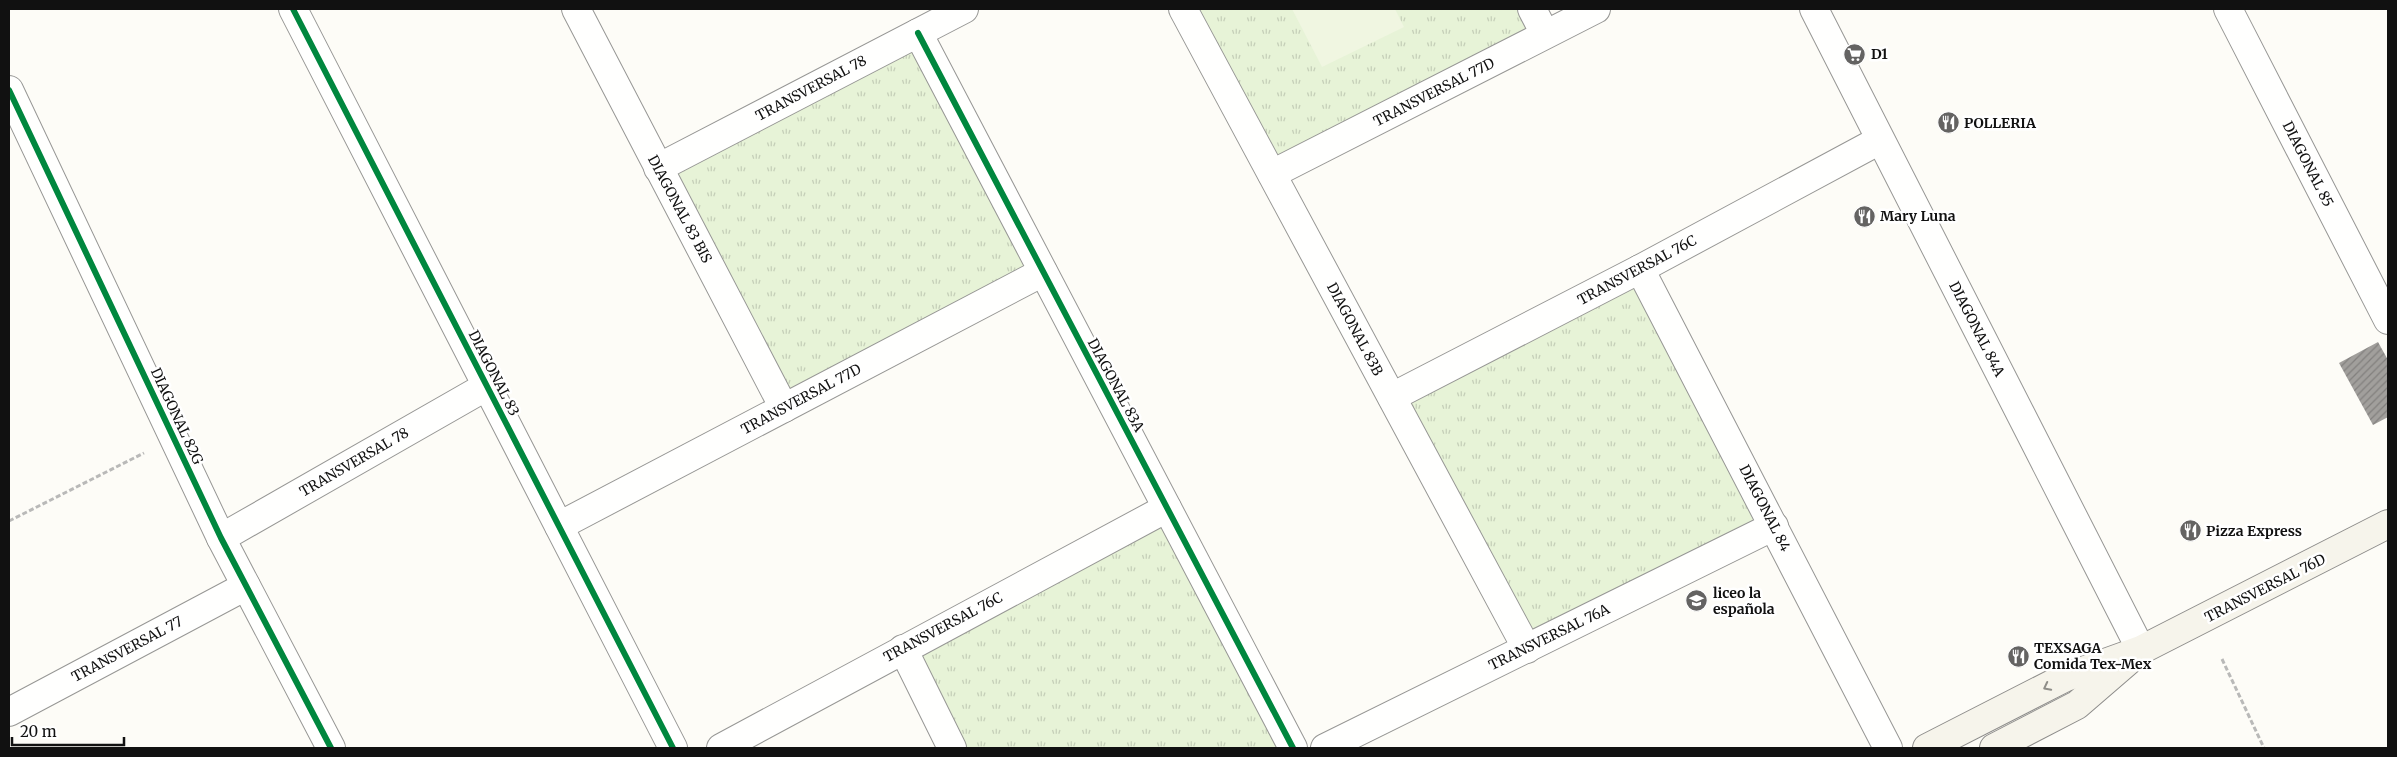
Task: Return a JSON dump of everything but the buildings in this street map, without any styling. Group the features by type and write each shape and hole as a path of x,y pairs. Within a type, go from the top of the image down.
{"main road":[{"name":"TRANSVERSAL 76D","path":"1927,748 2066,677 2141,650 2388,524"},
{"name":"TRANSVERSAL 76D","path":"1994,748 2077,706 2141,650"}],"street":[{"name":"DIAGONAL 83","path":"293,9 673,748"},
{"name":"DIAGONAL 83 BIS","path":"576,9 784,408"},
{"name":"TRANSVERSAL 78","path":"658,168 964,9"},
{"name":"DIAGONAL 83B","path":"1183,9 1527,648"},
{"path":"1532,9 1545,34"},
{"name":"TRANSVERSAL 77D","path":"1272,174 1596,9"},
{"name":"DIAGONAL 84A","path":"1814,9 2141,650"},
{"name":"DIAGONAL 85","path":"2228,9 2388,320"},
{"name":"DIAGONAL 83A","path":"918,33 1292,748"},
{"name":"DIAGONAL 82G","path":"9,90 221,538 331,748"},
{"name":"TRANSVERSAL 76C","path":"1392,397 1640,269 1880,140"},
{"name":"DIAGONAL 84","path":"1640,269 1888,748"},
{"name":"TRANSVERSAL 77D","path":"559,526 1043,272"},
{"name":"TRANSVERSAL 78","path":"221,538 487,386"},
{"name":"TRANSVERSAL 76C","path":"721,748 1167,508"},
{"name":"TRANSVERSAL 76A","path":"1325,748 1774,526"},
{"name":"TRANSVERSAL 77","path":"9,712 246,586"},
{"path":"903,649 952,748"}],"path":[{"path":"9,521 173,438"},
{"path":"2222,659 2264,748"}],"green space":[{"path":"1183,9 1532,9 1545,34 1272,174"},
{"path":"1292,9 1395,9 1404,27 1322,67"},
{"path":"918,33 1043,272 784,408 658,168"},
{"path":"1640,269 1774,526 1527,649 1392,397"},
{"path":"1167,508 1293,748 952,748 903,649"}],"cycle path":[{"path":"293,9 673,748"},
{"path":"918,33 1293,748"},
{"path":"9,90 221,538 331,748"}],"place":[{"name":"D1","path":"1855,54"},
{"name":"POLLERIA","path":"1948,123"},
{"name":"Mary Luna","path":"1864,216"},
{"name":"Pizza Express","path":"2190,531"},
{"name":"liceo la española","path":"1697,601"},
{"name":"TEXSAGA Comida Tex-Mex","path":"2018,656"}]}
